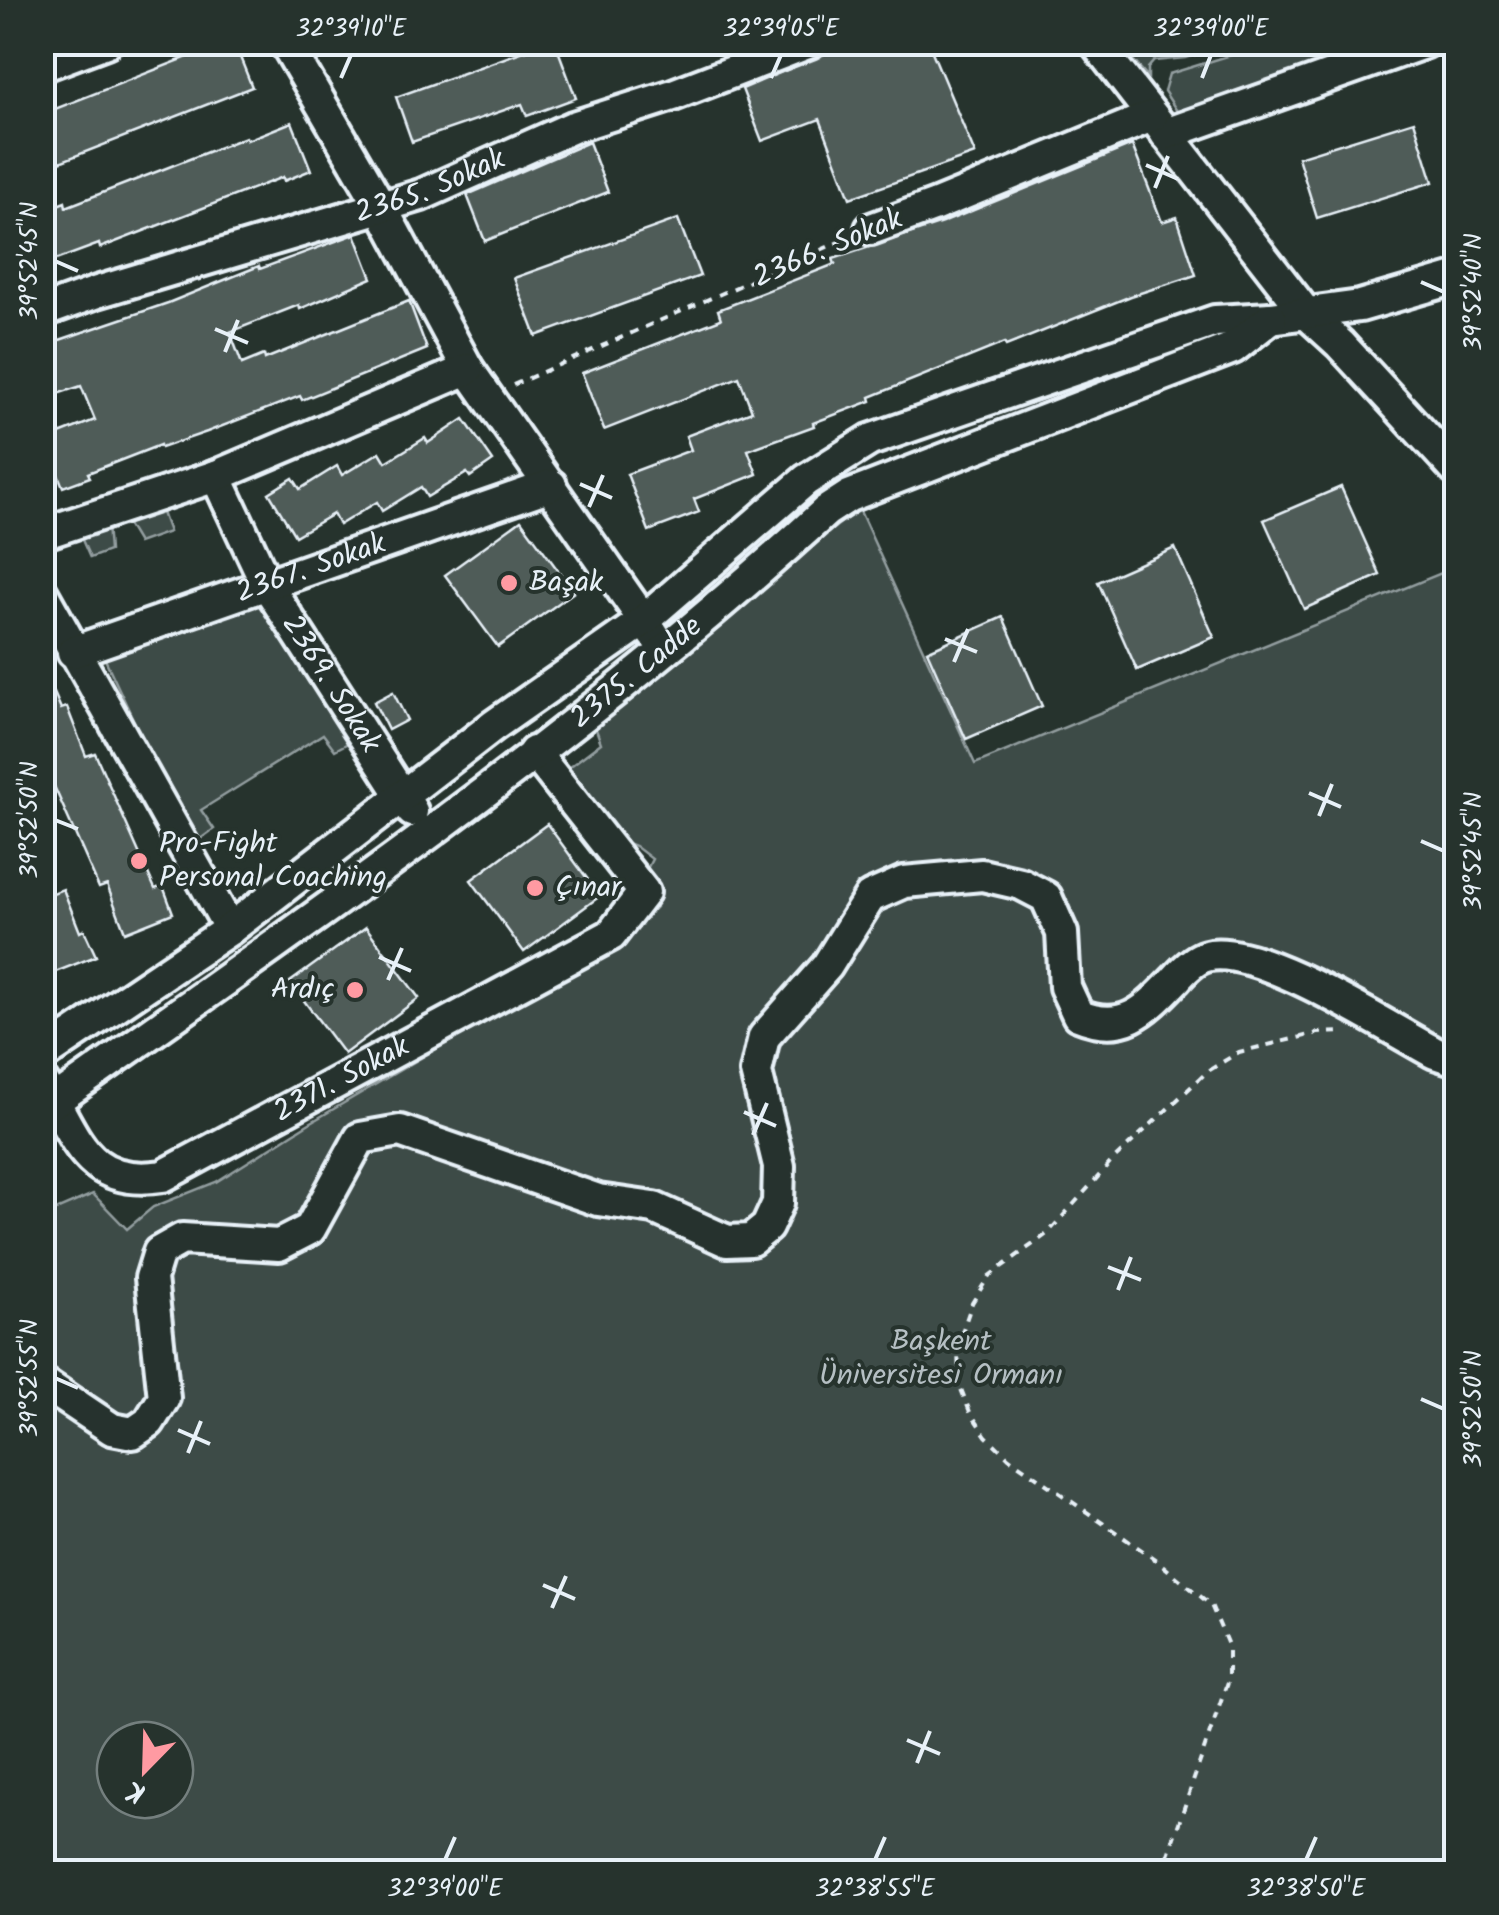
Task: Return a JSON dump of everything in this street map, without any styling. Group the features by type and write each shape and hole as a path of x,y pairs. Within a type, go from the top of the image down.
{"street":[{"path":"42,66 106,42"},
{"path":"285,42 468,369 643,622 666,648"},
{"name":"2365. Sokak","path":"42,312 421,195 573,127 673,95 810,42"},
{"path":"1095,42 1306,313 1340,344 1456,470"},
{"name":"2366. Sokak","path":"871,228 1159,125 1426,42"},
{"name":"2375. Cadde","path":"42,1056 230,929 493,726 643,622 806,480 870,440 1215,320 1271,318 1360,306 1456,278"},
{"name":"2375. Cadde","path":"47,1097 428,833 666,648 826,511 849,496 1233,348 1271,318"},
{"path":"42,534 216,476 468,369"},
{"name":"2369. Sokak","path":"216,476 267,586 428,833"},
{"name":"2367. Sokak","path":"73,652 551,485"},
{"path":"42,593 230,929"},
{"name":"2371. Sokak","path":"47,1097 83,1152 103,1168 122,1178 163,1176 611,935 644,892 534,752"},
{"path":"42,1382 112,1429 133,1432 149,1422 164,1398 150,1278 159,1252 182,1239 279,1246 310,1230 360,1138 400,1131 598,1200 654,1208 727,1241 751,1240 767,1226 778,1204 779,1166 756,1072 764,1037 827,966 870,898 904,882 982,875 1021,884 1046,897 1062,932 1065,987 1078,1015 1094,1022 1122,1023 1153,1003 1185,970 1206,956 1241,956 1272,966 1435,1053 1456,1060"}],"path":[{"name":"2366. Sokak","path":"506,388 871,228"},
{"path":"1162,1872 1228,1680 1230,1662 1224,1630 1211,1604 1156,1560 1010,1458 986,1436 970,1412 959,1384 958,1344 972,1303 989,1276 1047,1234 1113,1160 1208,1070 1239,1052 1318,1033 1348,1032"}],"green space":[{"path":"1118,43 1234,43 1185,58 1154,61 1148,68 1148,77"},
{"path":"1270,43 1405,43 1182,119 1164,91 1169,74"},
{"path":"160,507 169,532 138,543 124,520"},
{"name":"Başkent Üniversitesi Ormanı","path":"859,509 975,764 1456,567 1456,1872 43,1872 42,1216 93,1194 127,1229 153,1207 216,1182 622,940 656,907 647,869 652,859 622,841 564,771 601,743 593,721 662,671"},
{"path":"107,524 109,551 90,558 79,533"},
{"path":"268,598 348,743 335,750 323,734 201,810 214,829 192,845 105,659 107,651"}],"building":[{"path":"234,42 252,87 42,169 42,114"},
{"path":"555,42 576,98 527,116 522,104 412,142 396,97"},
{"path":"852,42 928,42 975,154 850,198 820,119 762,141 742,89"},
{"path":"1414,121 1433,182 1317,218 1298,157"},
{"path":"292,122 311,170 284,181 283,177 100,248 99,244 56,260 42,224 42,211 65,202 66,207"},
{"path":"589,142 608,192 485,241 467,195"},
{"path":"1132,145 1162,222 1177,217 1196,275 1131,296 1006,346 1004,343 870,397 871,401 813,423 814,426 748,450 757,474 694,499 699,512 649,531 627,474 691,450 686,436 752,411 739,377 604,430 582,373 721,319 718,310 835,264 833,259 942,223"},
{"path":"678,219 700,276 536,336 514,278"},
{"path":"355,234 372,278 300,309 299,305 230,332 242,364 264,355 265,359 409,301 427,349 302,400 300,396 207,432 161,448 160,445 63,487 44,440 95,420 81,386 42,399 42,346"},
{"path":"464,419 493,461 470,477 467,473 427,497 421,487 382,511 377,502 339,525 333,514 295,536 269,493 293,478 300,489 337,466 342,475 380,452 386,462 425,438 428,443"},
{"path":"1341,487 1380,575 1304,609 1264,520"},
{"name":"Başak","path":"521,520 574,592 498,647 445,575"},
{"path":"1175,548 1214,637 1137,670 1098,582"},
{"path":"1003,617 1042,706 966,739 927,651"},
{"path":"42,665 61,709 67,707 86,756 95,753 155,889 163,886 173,913 125,932 107,885 99,888 42,759"},
{"path":"393,692 407,720 388,730 374,702"},
{"name":"Çınar","path":"547,824 600,896 524,952 471,880"},
{"path":"63,889 80,932 84,930 96,956 48,975 42,961 42,897"},
{"name":"Ardıç","path":"366,927 419,998 344,1054 290,982"}],"place":[{"name":"Başak","path":"509,583"},
{"name":"Pro-Fight Personal Coaching","path":"139,861"},
{"name":"Çınar","path":"535,888"},
{"name":"Ardıç","path":"355,990"}]}
